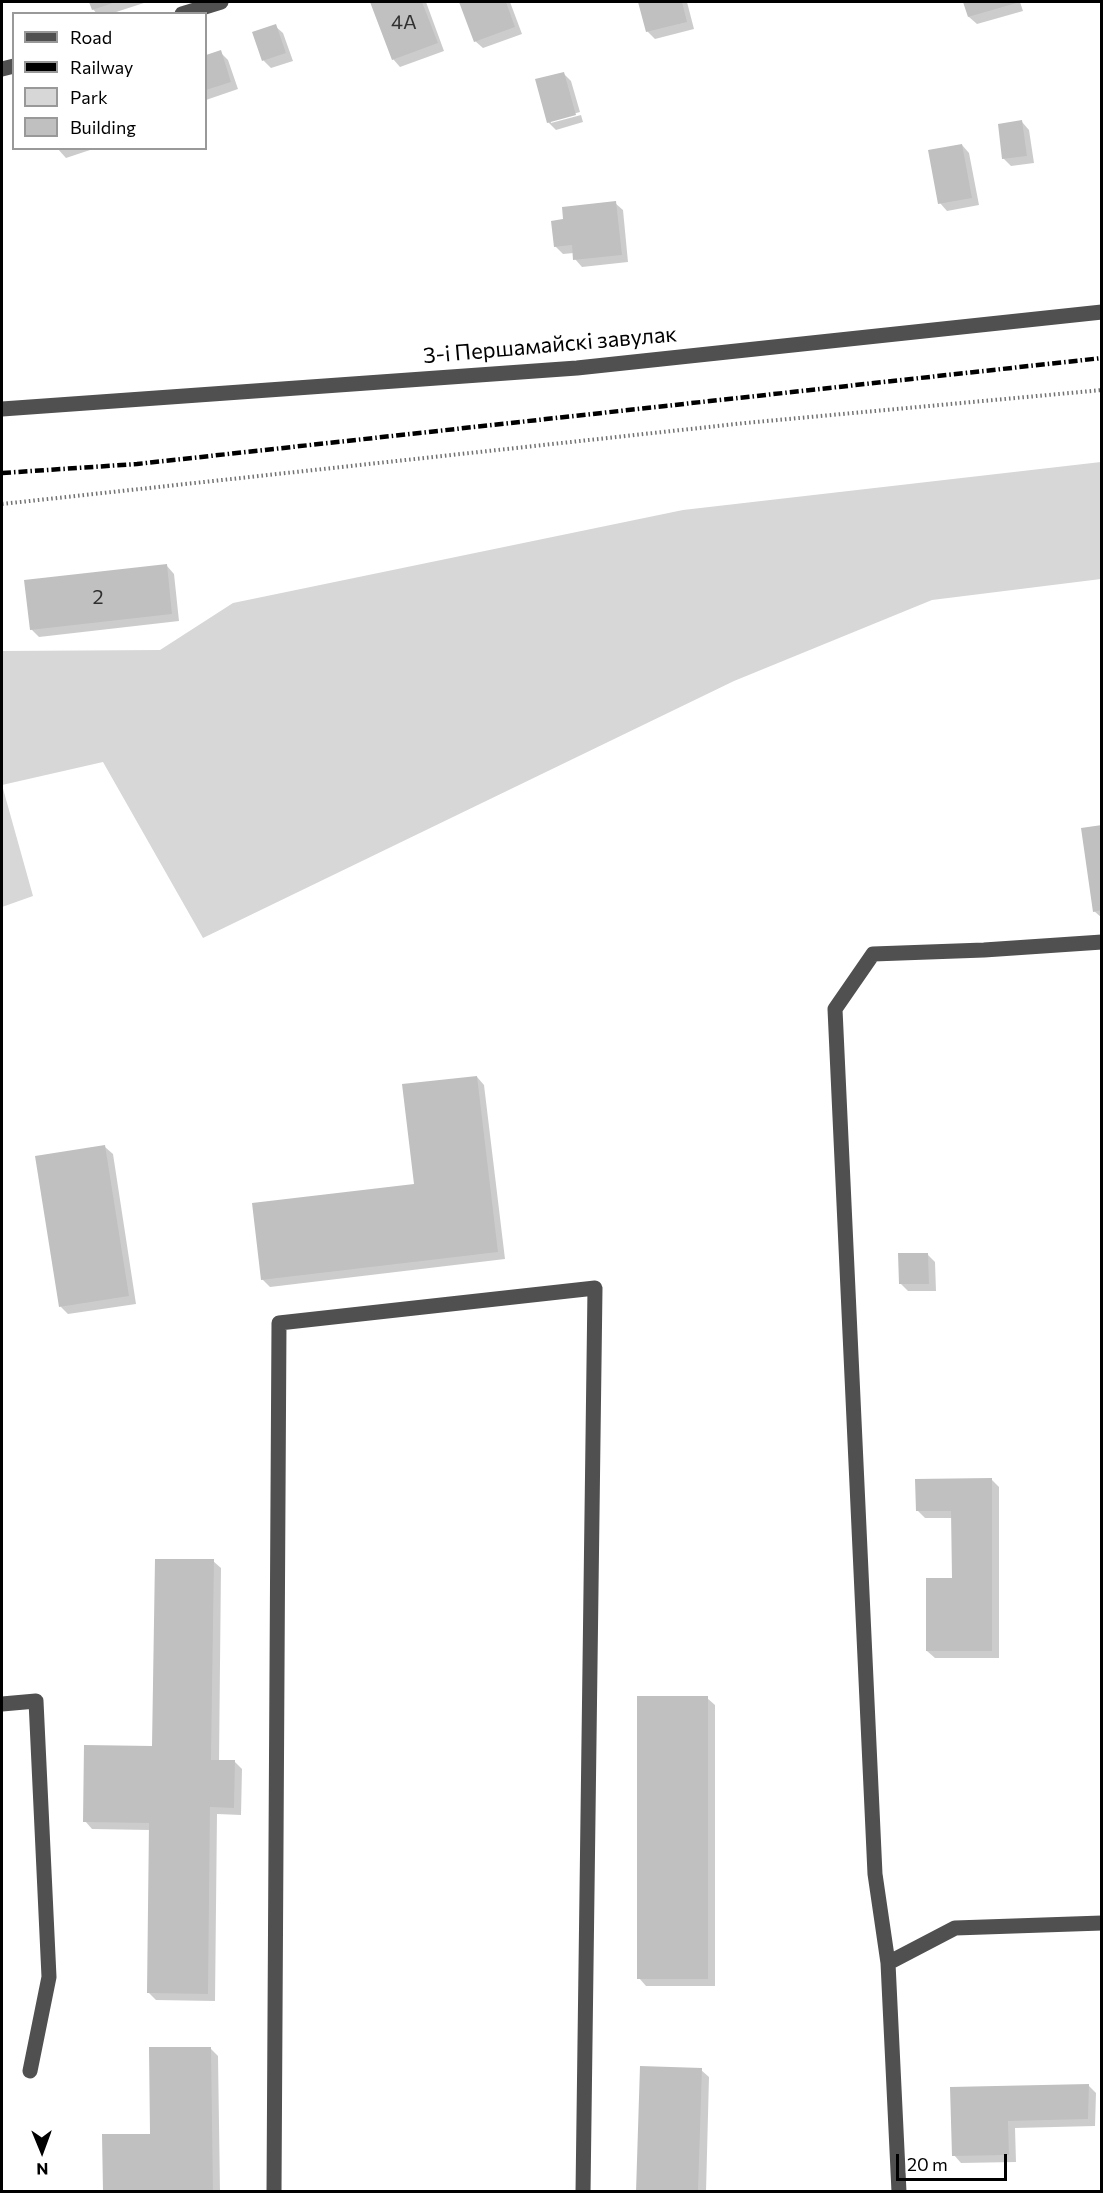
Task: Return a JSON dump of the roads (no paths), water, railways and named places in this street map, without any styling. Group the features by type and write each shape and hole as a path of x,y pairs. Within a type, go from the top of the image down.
{"street":[{"path":"188,12 221,2"},
{"name":"3-і Першамайскі завулак","path":"2,410 577,368 1101,312"},
{"path":"899,2192 888,1963 875,1874 835,1010 873,954 984,950 1101,942"},
{"path":"274,2192 279,1323 596,1288 583,2192"},
{"path":"2,1704 36,1701 49,1977 30,2071"},
{"path":"888,1963 955,1928 1101,1923"}],"railway":[{"path":"2,473 137,464 1102,358"}]}
